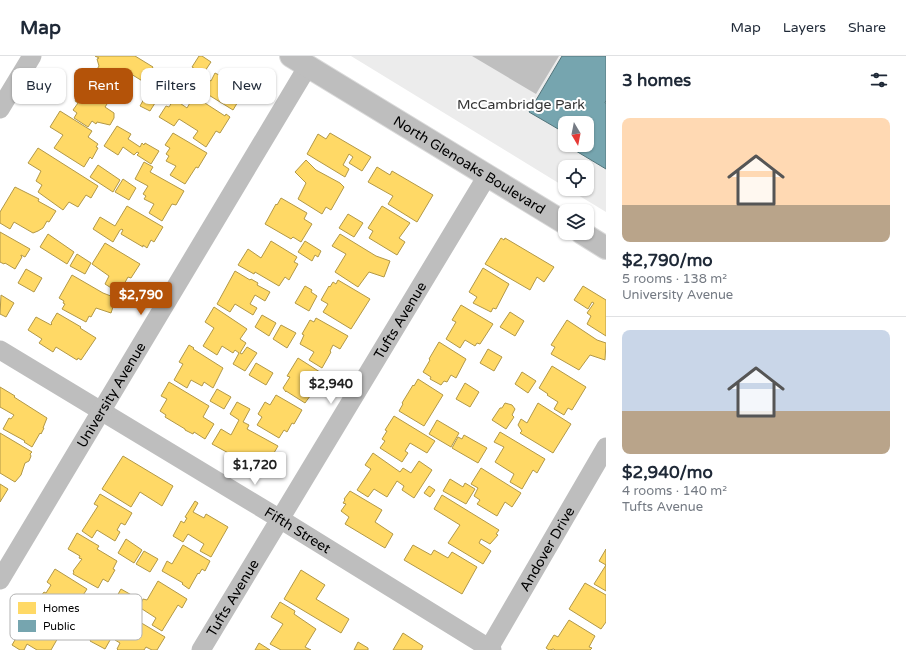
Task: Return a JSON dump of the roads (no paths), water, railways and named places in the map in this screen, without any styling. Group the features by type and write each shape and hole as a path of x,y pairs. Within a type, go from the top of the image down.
{"main road":[{"name":"North Glenoaks Boulevard","path":"300,61 558,219"},
{"path":"593,240 606,248"}],"street":[{"path":"0,109 32,56"},
{"name":"University Avenue","path":"0,580 102,412 300,61"},
{"name":"Tufts Avenue","path":"201,650 487,176"},
{"name":"Fifth Street","path":"0,350 280,519 489,649"},
{"name":"Andover Drive","path":"489,649 606,447"}],"park label":[{"name":"McCambridge Park","path":"521,104"}]}
